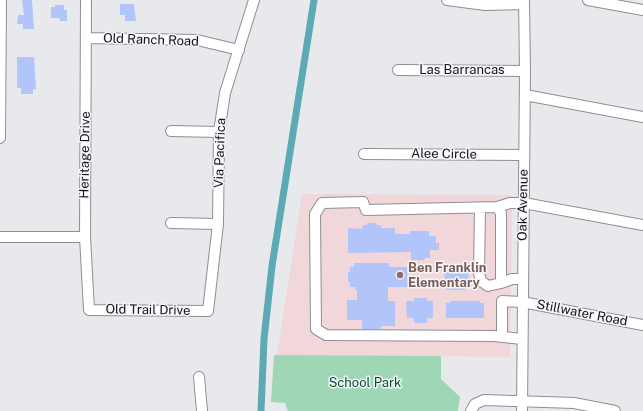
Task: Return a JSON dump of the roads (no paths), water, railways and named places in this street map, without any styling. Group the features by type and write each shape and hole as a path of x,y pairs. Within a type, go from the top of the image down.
{"street":[{"path":"0,138 1,0"},
{"name":"Heritage Drive","path":"86,0 84,237 89,310"},
{"name":"Via Pacifica","path":"208,311 218,224 219,132 225,93 254,0"},
{"path":"448,0 485,5 524,2"},
{"path":"588,0 643,10"},
{"name":"Oak Avenue","path":"522,406 522,279 525,95 524,2"},
{"name":"Old Ranch Road","path":"86,38 197,40 239,50"},
{"name":"Las Barrancas","path":"398,70 525,71"},
{"path":"525,95 643,117"},
{"path":"171,131 219,132"},
{"name":"Alee Circle","path":"364,154 524,155"},
{"path":"522,339 502,337 326,335 316,329 315,214 322,203 363,202 366,210 480,208 524,203 643,225"},
{"path":"497,207 501,212 501,284"},
{"path":"480,208 479,273 481,281 488,286 501,284 512,279 522,279"},
{"path":"171,223 218,224"},
{"path":"0,236 84,237"},
{"name":"Stillwater Road","path":"502,337 502,301 522,302 643,325"},
{"name":"Old Trail Drive","path":"89,310 208,311"},
{"path":"199,377 202,411"},
{"path":"473,408 484,400 522,406 574,407 615,411"}],"waterway":[{"path":"261,411 264,339 272,266 314,0"}],"place":[{"name":"Ben Franklin Elementary","path":"400,275"}],"park label":[{"name":"School Park","path":"365,383"}]}
